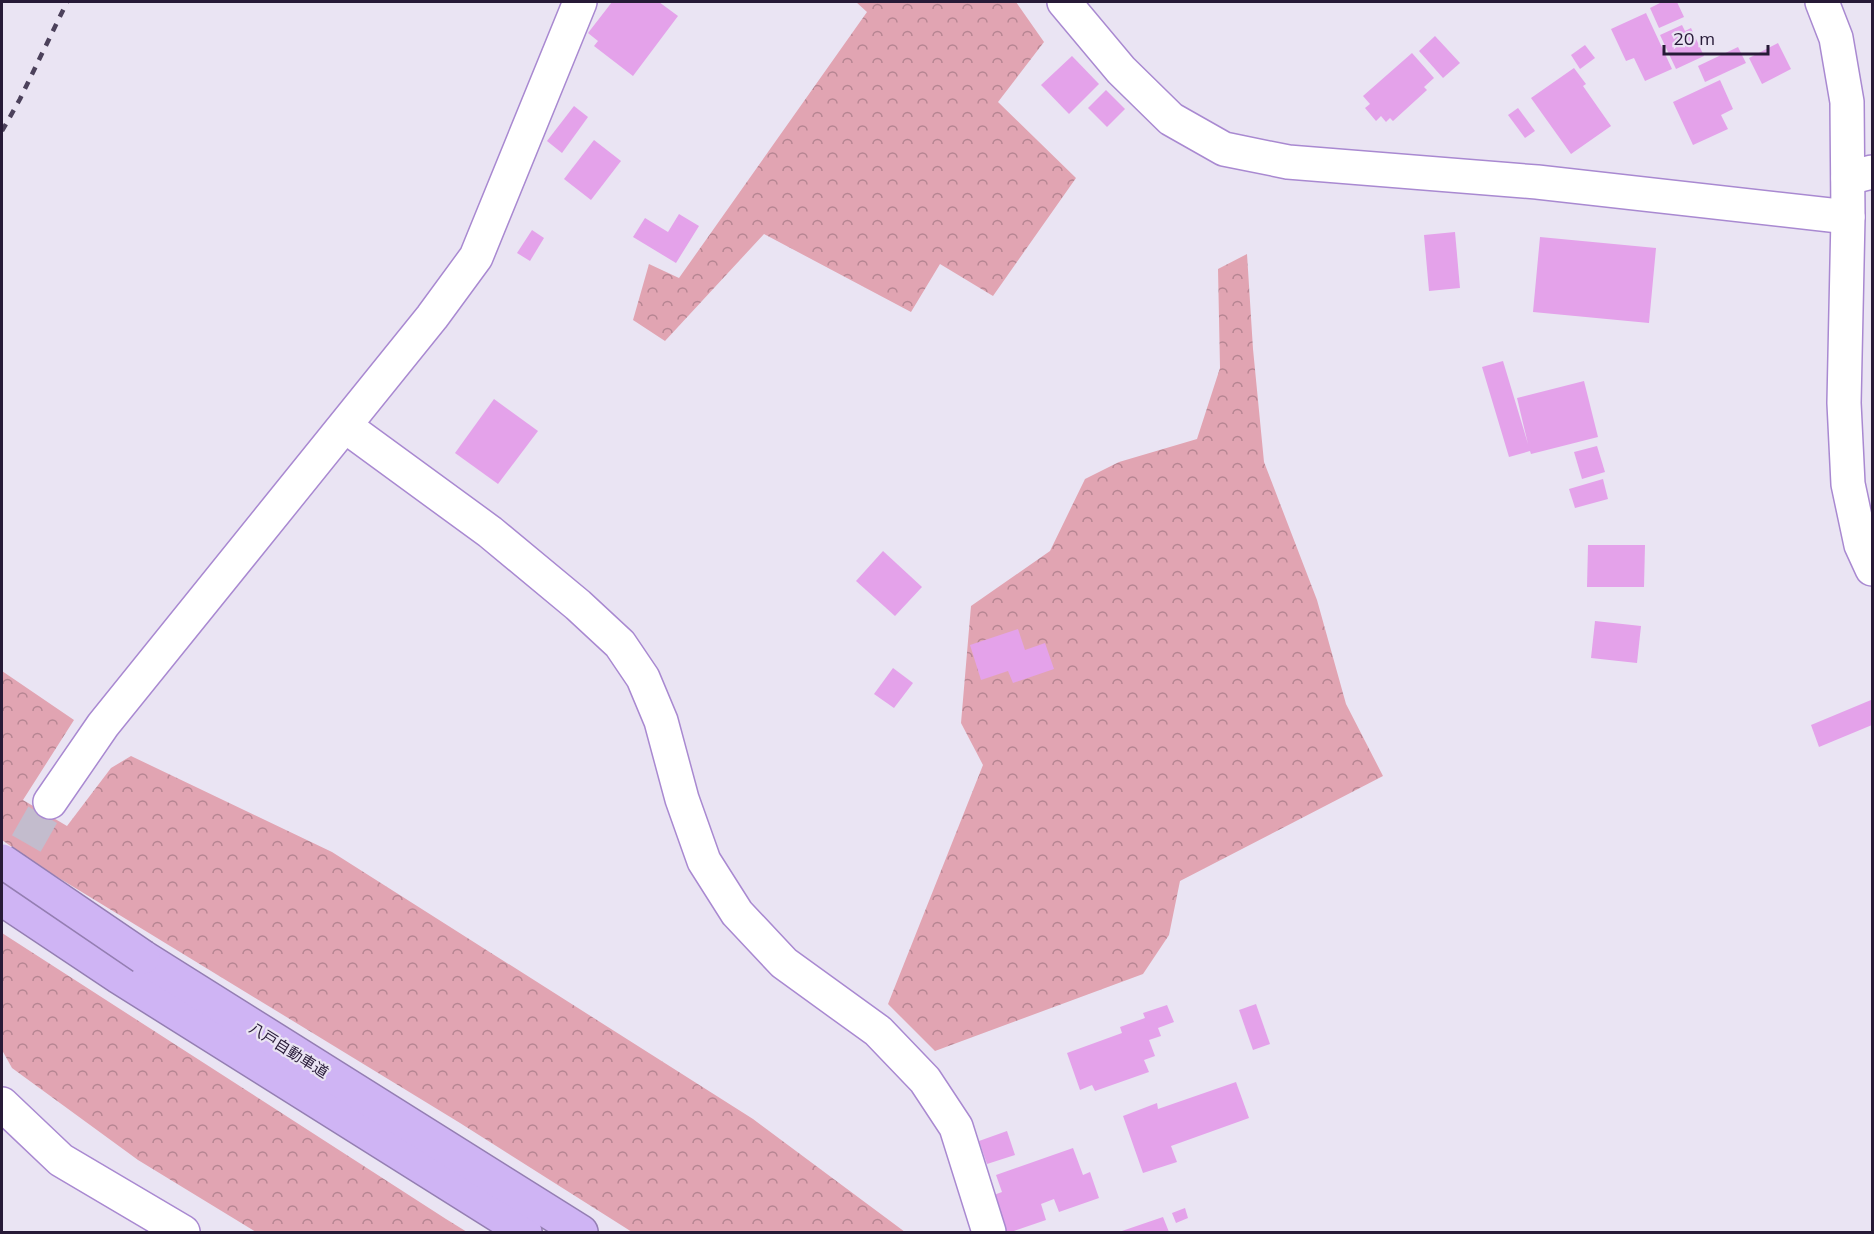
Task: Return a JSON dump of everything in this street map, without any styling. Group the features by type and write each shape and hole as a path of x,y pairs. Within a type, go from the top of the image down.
{"highway":[{"name":"八戸自動車道","path":"2,861 131,967 525,1233"},
{"name":"八戸自動車道","path":"2,899 131,967 580,1233"}],"street":[{"path":"50,802 104,725 432,317 476,257 580,2"},
{"path":"1064,2 1121,70 1171,118 1224,149 1288,162 1537,182 1848,217"},
{"path":"1822,2 1836,38 1860,175 1848,217 1844,403 1848,484 1861,545 1872,569"},
{"path":"345,426 490,532 578,605 620,644 643,678 661,721 682,799 709,870 737,913 784,963 878,1031 925,1080 956,1127 989,1233"},
{"path":"2,1104 61,1160 183,1233"}],"green space":[{"path":"856,2 1016,2 1044,42 998,102 1076,178 993,296 940,264 911,312 764,234 665,341 633,320 649,264 679,278 867,12"},
{"path":"1247,254 1264,462 1317,600 1346,704 1383,776 1180,881 1169,935 1143,974 935,1051 888,1004 983,765 961,723 971,606 1050,551 1085,479 1119,462 1197,439 1220,368 1218,269"},
{"path":"2,671 74,720 23,800 67,826 111,768 131,756 332,852 753,1119 905,1232 632,1232 460,1123 36,864 2,840"},
{"path":"2,933 467,1232 256,1232 138,1160 12,1068 2,1050"}],"building":[{"path":"612,2 659,2 678,16 633,76 594,46 598,41 588,33"},
{"path":"1662,2 1677,2 1684,17 1659,28 1650,8"},
{"path":"1646,13 1672,69 1645,81 1634,58 1626,61 1611,29"},
{"path":"1682,25 1685,31 1691,28 1704,56 1676,69 1660,35"},
{"path":"1435,36 1460,63 1443,78 1419,51"},
{"path":"1778,43 1791,69 1762,84 1749,58"},
{"path":"1585,45 1595,58 1580,69 1571,55"},
{"path":"1738,47 1746,63 1705,82 1698,66"},
{"path":"1412,53 1434,78 1424,87 1427,90 1393,121 1390,118 1386,122 1381,116 1376,121 1365,108 1370,104 1363,96"},
{"path":"1072,56 1099,84 1069,114 1041,85"},
{"path":"1574,68 1586,84 1583,86 1611,126 1571,154 1531,98"},
{"path":"1720,80 1733,109 1721,115 1728,129 1693,145 1673,102"},
{"path":"1106,90 1125,109 1107,127 1088,108"},
{"path":"574,106 588,117 562,153 547,141"},
{"path":"1518,108 1535,131 1525,138 1508,115"},
{"path":"594,140 621,161 591,200 564,179"},
{"path":"679,214 699,226 676,263 633,237 645,218 668,232"},
{"path":"532,230 544,238 530,261 517,253"},
{"path":"1455,232 1460,288 1429,291 1424,235"},
{"path":"1540,237 1656,248 1649,323 1533,312"},
{"path":"1503,361 1528,444 1517,398 1584,381 1598,437 1531,454 1530,451 1509,457 1482,367"},
{"path":"494,399 538,431 498,484 455,453"},
{"path":"1597,446 1605,472 1582,479 1574,452"},
{"path":"1603,479 1608,499 1575,508 1569,489"},
{"path":"1588,545 1645,545 1644,587 1587,587"},
{"path":"883,551 922,587 895,616 856,581"},
{"path":"1595,621 1641,626 1637,663 1591,658"},
{"path":"1018,629 1025,650 1045,643 1054,669 1013,683 1008,671 981,680 970,645"},
{"path":"893,668 913,683 894,708 874,694"},
{"path":"1871,700 1872,725 1819,747 1811,725"},
{"path":"1256,1004 1270,1044 1253,1050 1239,1010"},
{"path":"1167,1005 1174,1022 1158,1028 1161,1036 1149,1040 1155,1056 1144,1060 1149,1072 1095,1091 1092,1085 1080,1090 1067,1053 1122,1033 1120,1027 1145,1018 1143,1013"},
{"path":"1236,1082 1249,1118 1171,1146 1177,1162 1143,1173 1123,1116 1157,1103 1158,1109"},
{"path":"1007,1131 1015,1155 987,1164 979,1141"},
{"path":"1073,1148 1083,1175 1090,1172 1099,1198 1059,1212 1054,1199 1041,1204 1046,1220 1011,1232 1004,1232 991,1196 1002,1192 996,1175"},
{"path":"1185,1208 1188,1218 1176,1223 1172,1213"},
{"path":"1163,1217 1169,1232 1119,1232"}],"tunnel":[{"path":"2,886 50,802"}],"railway":[{"path":"2,131 67,2"}]}
